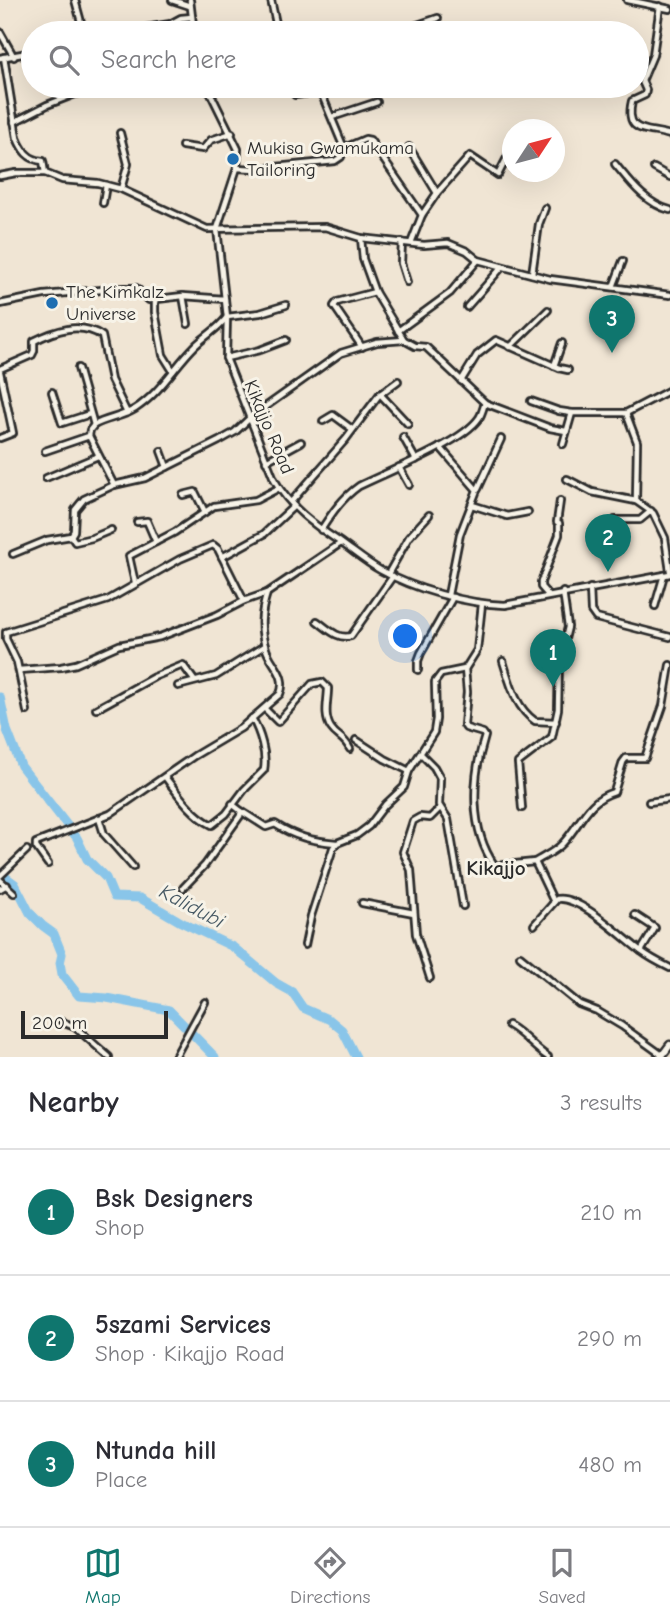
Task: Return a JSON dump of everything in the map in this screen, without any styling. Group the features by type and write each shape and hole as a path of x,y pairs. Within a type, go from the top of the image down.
{"street":[{"path":"75,0 81,21"},
{"path":"172,0 190,3 192,21"},
{"path":"271,0 275,21"},
{"path":"627,0 670,9"},
{"path":"649,64 653,55 660,6"},
{"path":"176,21 192,17"},
{"path":"429,21 438,18"},
{"path":"0,33 14,57"},
{"path":"21,55 2,58 14,122 21,148 30,158 43,160 45,173"},
{"path":"14,122 65,98"},
{"name":"Kikajjo Road","path":"213,98 232,133 237,149 237,167 217,229 227,317 226,358 266,461 279,488 292,504 321,530 390,575 482,604 505,605 668,574"},
{"path":"237,167 256,169 335,161 341,157 344,148 322,98"},
{"path":"638,98 632,101 632,122 644,132 670,135"},
{"path":"332,117 377,102"},
{"path":"182,146 204,149 211,140 232,133"},
{"path":"120,134 128,164 121,189"},
{"path":"344,148 365,139 370,140 422,215"},
{"path":"409,147 437,192"},
{"path":"411,243 422,215 437,192 470,156 498,175 502,167"},
{"path":"615,164 636,189 661,208 670,210"},
{"path":"654,168 670,177"},
{"path":"0,176 45,173 62,180 106,185 121,189 207,229 325,227 361,239 458,245 478,260 550,279 670,295"},
{"path":"103,203 106,185"},
{"path":"532,274 539,224 545,208"},
{"path":"361,239 363,259 375,292 404,340 415,346 426,347 485,403 550,428 566,431"},
{"path":"402,242 401,263 407,282"},
{"path":"398,331 450,293 478,260"},
{"path":"613,287 623,261"},
{"path":"467,307 502,267"},
{"path":"0,304 44,295 124,288 136,288 145,299 183,296 225,299"},
{"path":"362,347 334,306 337,302 375,292"},
{"path":"183,296 188,324"},
{"path":"155,300 163,355 173,371"},
{"path":"114,485 89,436 94,425 127,413 150,398 192,348 227,317 252,315 286,304"},
{"path":"510,346 548,310"},
{"path":"0,439 13,433 0,371 32,355 34,341 45,334 69,328 97,332 102,336 111,380 127,413"},
{"path":"226,358 260,350 286,340"},
{"path":"111,530 75,542 71,536 77,505 114,485 145,478 234,432 341,353 377,342 404,340"},
{"path":"461,381 477,355 496,340 568,370"},
{"path":"554,366 562,343"},
{"path":"78,368 94,425"},
{"path":"222,557 264,534 323,467 380,394 398,380"},
{"path":"531,401 572,413 626,413 670,390"},
{"path":"52,392 62,424 90,414"},
{"path":"380,394 408,424"},
{"path":"321,530 349,493 440,447 477,421 485,403"},
{"path":"563,444 572,413"},
{"path":"626,413 636,442 636,501"},
{"path":"323,421 333,415 352,429"},
{"path":"45,451 89,436"},
{"path":"403,437 416,460"},
{"path":"418,670 421,653 451,596 460,534 501,439"},
{"path":"266,461 301,442"},
{"path":"440,447 477,490"},
{"path":"161,452 167,467"},
{"path":"46,478 98,456"},
{"path":"399,467 409,485"},
{"path":"567,479 592,492 636,501 651,511 658,520 665,538 668,574 655,606"},
{"path":"135,583 129,556 221,503 265,497 279,488"},
{"path":"183,495 195,492 205,512"},
{"path":"548,595 541,587 541,582 559,535 557,522 560,501"},
{"path":"472,505 507,516 528,512"},
{"path":"615,520 640,520 651,511"},
{"path":"317,621 337,635 344,638 351,636 390,575 409,537 429,515"},
{"path":"137,522 147,521 156,542"},
{"path":"13,554 47,540 71,536"},
{"path":"19,670 76,664 119,645 160,637 216,615 267,593 341,543"},
{"path":"27,711 19,670 6,639 6,632 108,600 207,546 215,546 244,601"},
{"path":"590,588 590,611 596,618 670,637"},
{"path":"522,808 519,763 553,736 556,722 559,663 568,627 563,592"},
{"path":"48,864 36,844 110,814 252,719 280,694 283,688 281,675 264,646 260,619 267,593"},
{"path":"482,604 477,650 464,669 467,692 464,727 480,731 485,737 478,759 478,779 474,790 482,838 495,866 534,862 562,844 584,812 601,798 614,792 622,762 626,758 645,758 663,706 670,665"},
{"path":"178,686 222,673 264,646"},
{"path":"503,661 513,693 524,712 535,721 556,722"},
{"path":"96,709 154,677 183,665 194,680"},
{"path":"232,804 266,827 275,824 314,842 337,843 357,835 369,826 385,805 404,787 409,771 431,739 436,725 435,682 441,674 464,669"},
{"path":"265,709 278,722 312,684 322,682 328,688 326,710 329,724 335,733 344,738 350,749"},
{"path":"164,777 194,812 212,825 219,821 244,790 261,775 265,766 260,736 252,719"},
{"path":"356,740 409,771"},
{"path":"421,754 435,767 440,778 440,808 448,819 463,906"},
{"path":"649,802 670,799"},
{"path":"430,978 415,934 411,870 403,852 413,821 420,817 432,817 440,808"},
{"path":"183,888 205,865 241,811"},
{"path":"99,818 104,834 134,866"},
{"path":"305,945 328,858 337,843"},
{"path":"14,893 1,876 27,850"},
{"path":"534,862 554,902"},
{"path":"0,889 7,886"},
{"path":"534,925 561,897 600,918 641,951 670,968"},
{"path":"362,903 414,913"},
{"path":"635,915 655,928 641,951"},
{"path":"520,956 579,1004 622,1026 662,1056 670,1045"},
{"path":"175,1057 205,1002"},
{"path":"62,1022 75,1027 109,1057"},
{"path":"508,1025 520,1031 535,1048 548,1057"}],"waterway":[{"name":"Kalidubi","path":"0,697 7,730 21,766 77,838 87,859 106,878 114,897 140,898 181,922 233,947 276,983 292,992 303,1008 330,1020 342,1030 356,1057"},
{"name":"Kalidubi","path":"0,873 15,884 30,913 54,934 62,954 62,974 79,996 107,998 169,1010 215,1057"}],"place":[{"name":"Mukisa Gwamukama Tailoring","path":"233,159"},
{"name":"The Kimkalz Universe","path":"52,303"},
{"name":"Ntunda hill","path":"612,353"},
{"name":"5szami Services","path":"608,572"},
{"name":"Bsk Designers","path":"553,687"}],"district":[{"name":"Kikajjo","path":"496,868"}]}
